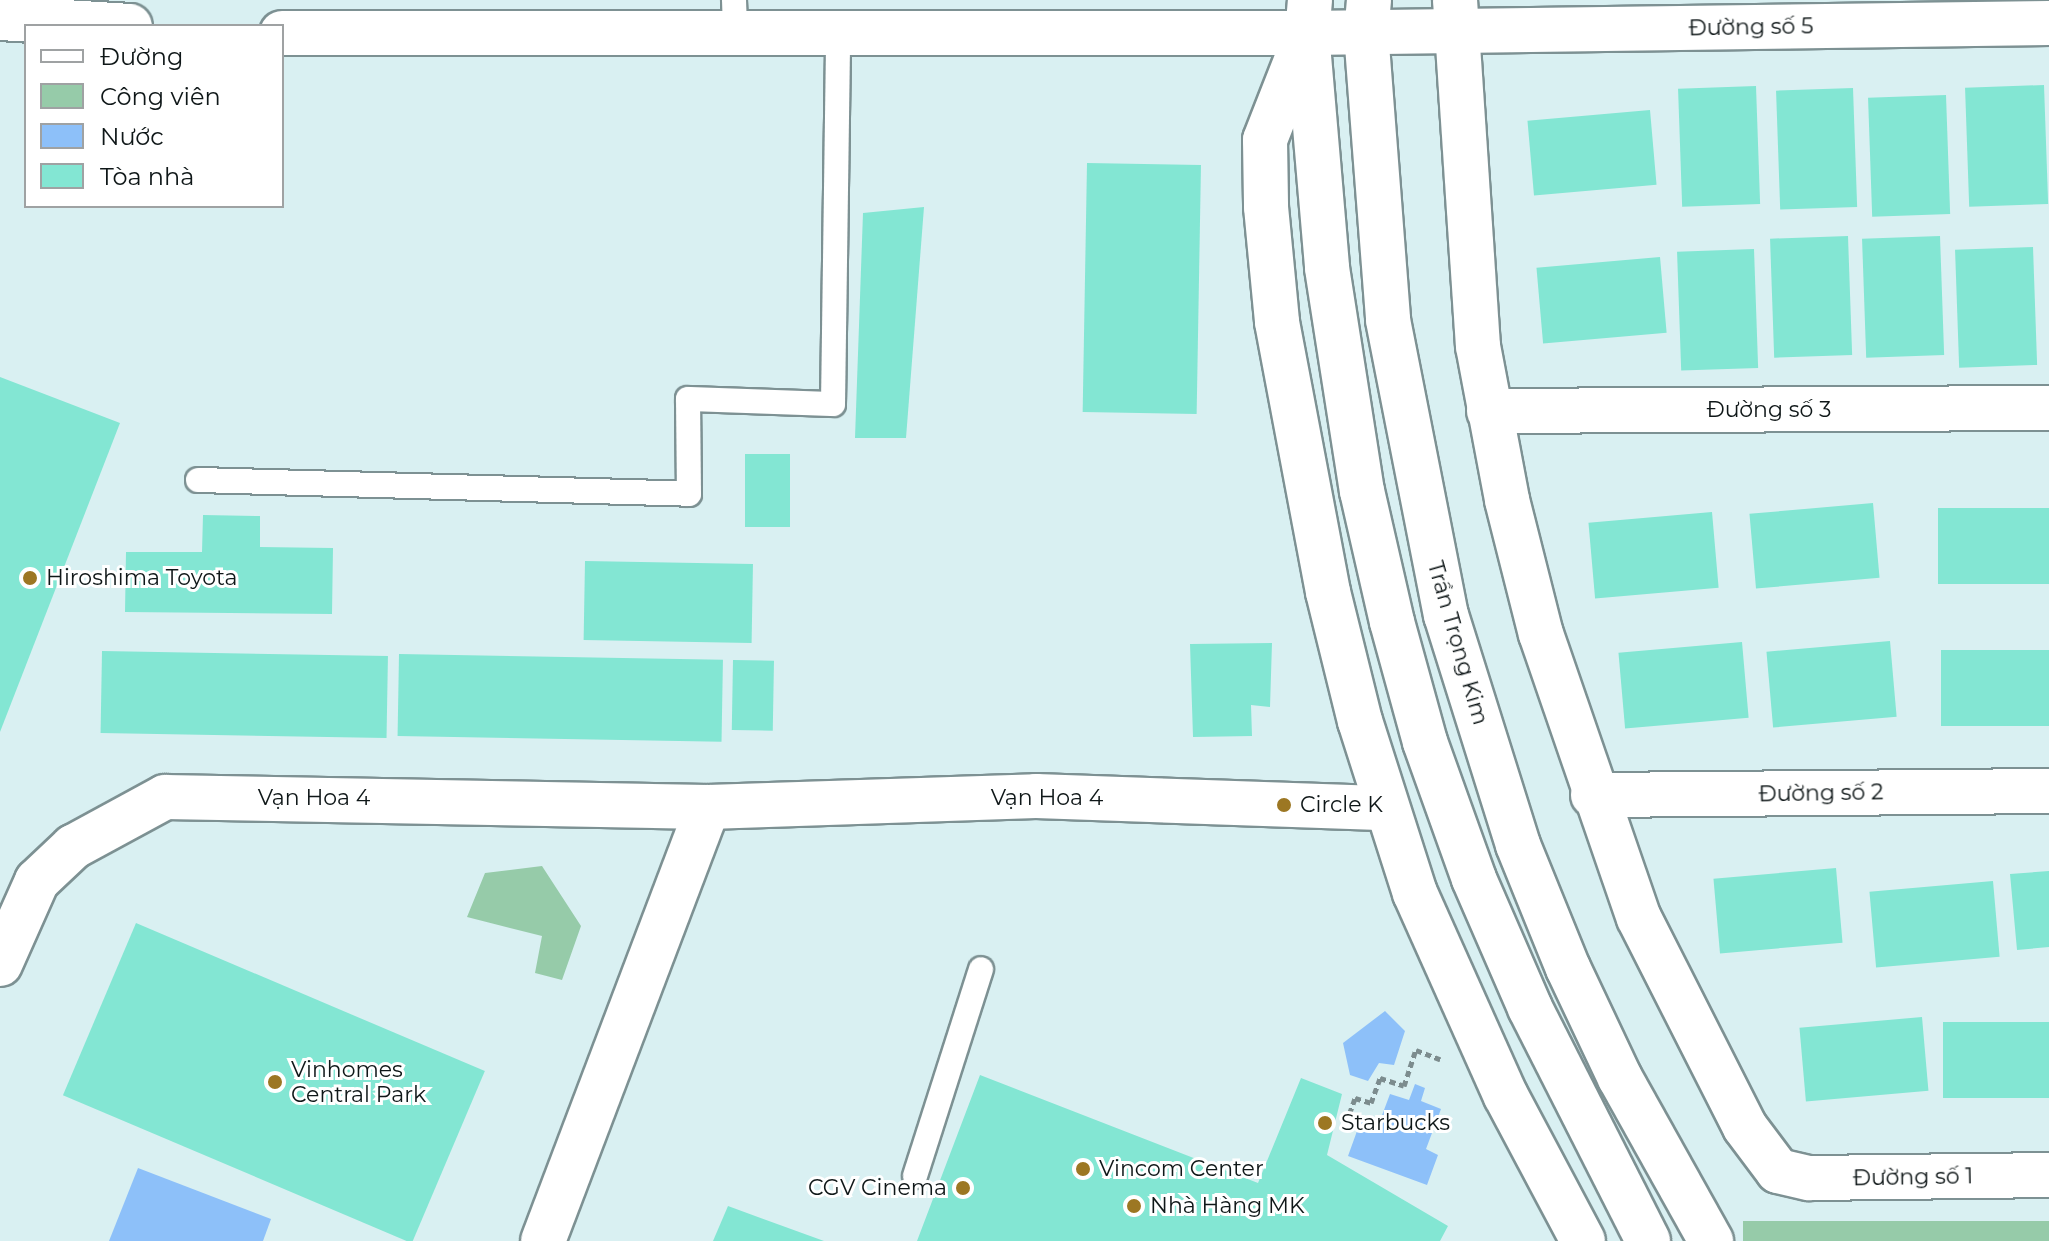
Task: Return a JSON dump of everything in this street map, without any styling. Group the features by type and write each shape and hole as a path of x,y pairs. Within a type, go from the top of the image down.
{"street":[{"name":"Đường số 5","path":"284,33 734,16 838,32 1308,16 2049,23"},
{"path":"1308,16 1265,140 1277,322 1328,592 1387,808 1464,1007 1583,1241"},
{"path":"1308,16 1327,268 1342,381 1362,491 1425,742 1474,879 1530,1008 1648,1241"},
{"name":"Trần Trọng Kim","path":"1368,16 1388,320 1446,615 1518,845 1568,968 1620,1078 1711,1241"},
{"path":"1454,16 1478,346 1489,411 1541,634 1593,795"},
{"path":"0,18 98,24"},
{"name":"Đường số 3","path":"1489,411 2049,408"},
{"name":"Đường số 2","path":"1593,795 2049,791"},
{"name":"Đường số 1","path":"1593,795 1639,918 1745,1127 1778,1171 1809,1178 2049,1175"},
{"name":"Vạn Hoa 4","path":"0,964 37,881 73,847 165,797 708,807 1036,796 1387,808"},
{"path":"543,1241 708,807"}],"lane":[{"path":"198,480 689,494 688,399 833,404 838,32"},
{"path":"915,1176 981,969"}],"path":[{"path":"1346,1123 1355,1098 1371,1103 1380,1078 1404,1086 1416,1050 1441,1059"}],"green space":[{"path":"542,866 581,926 562,980 535,973 542,936 467,917 485,873"},
{"path":"1743,1221 2049,1221 2049,1241 1743,1241"}],"water":[{"path":"1385,1011 1405,1031 1394,1065 1379,1063 1368,1081 1350,1075 1343,1043"},
{"path":"1415,1084 1425,1088 1421,1101 1441,1109 1426,1149 1438,1155 1427,1185 1348,1156 1361,1120 1378,1126 1390,1094 1409,1100"},
{"path":"138,1168 271,1219 263,1241 109,1241"}],"building":[{"path":"2044,85 2048,204 1969,207 1965,88"},
{"path":"1756,86 1760,204 1682,207 1678,89"},
{"path":"1853,88 1857,207 1780,210 1776,91"},
{"path":"1946,95 1950,214 1872,217 1868,98"},
{"path":"1650,110 1657,185 1534,195 1527,121"},
{"path":"1087,163 1201,165 1197,414 1083,412"},
{"path":"924,207 906,438 855,438 863,213"},
{"path":"1848,236 1852,355 1774,358 1770,239"},
{"path":"1940,236 1944,355 1866,358 1862,239"},
{"path":"2033,247 2037,365 1959,368 1955,250"},
{"path":"1754,249 1758,368 1681,371 1677,252"},
{"path":"1660,257 1667,333 1543,344 1536,268"},
{"name":"Hiroshima Toyota","path":"0,377 120,423 0,732"},
{"path":"745,454 790,454 790,527 745,527"},
{"path":"1873,503 1880,578 1756,589 1749,514"},
{"path":"1938,508 2049,508 2049,584 1938,584"},
{"path":"1712,512 1719,588 1595,599 1588,523"},
{"path":"203,515 260,516 260,547 333,548 332,614 125,612 126,552 202,552"},
{"path":"585,561 753,564 752,643 584,640"},
{"path":"1890,641 1897,717 1773,728 1766,652"},
{"path":"1742,642 1749,718 1625,729 1618,653"},
{"path":"1272,643 1270,707 1251,705 1252,736 1193,737 1190,644"},
{"path":"1941,650 2049,650 2049,726 1941,726"},
{"path":"102,651 388,656 387,738 101,733"},
{"path":"399,654 723,660 722,742 398,736"},
{"path":"733,660 774,661 773,731 732,730"},
{"path":"1836,868 1843,943 1720,953 1713,879"},
{"path":"2049,871 2049,947 2017,950 2010,874"},
{"path":"1993,881 2000,957 1876,968 1869,892"},
{"name":"Vinhomes Central Park","path":"136,923 485,1071 413,1241 63,1095"},
{"path":"1922,1017 1928,1091 1806,1101 1799,1028"},
{"path":"1943,1022 2049,1022 2049,1098 1943,1098"},
{"name":"Vincom Center","path":"980,1075 1258,1183 1301,1078 1342,1094 1327,1155 1448,1226 1440,1241 917,1241"},
{"path":"728,1206 824,1241 713,1241"}],"place":[{"name":"Hiroshima Toyota","path":"30,578"},
{"name":"Circle K","path":"1284,805"},
{"name":"Vinhomes Central Park","path":"275,1082"},
{"name":"Starbucks","path":"1325,1123"},
{"name":"Vincom Center","path":"1083,1169"},
{"name":"CGV Cinema","path":"963,1188"},
{"name":"Nhà Hàng MK","path":"1134,1206"}]}
